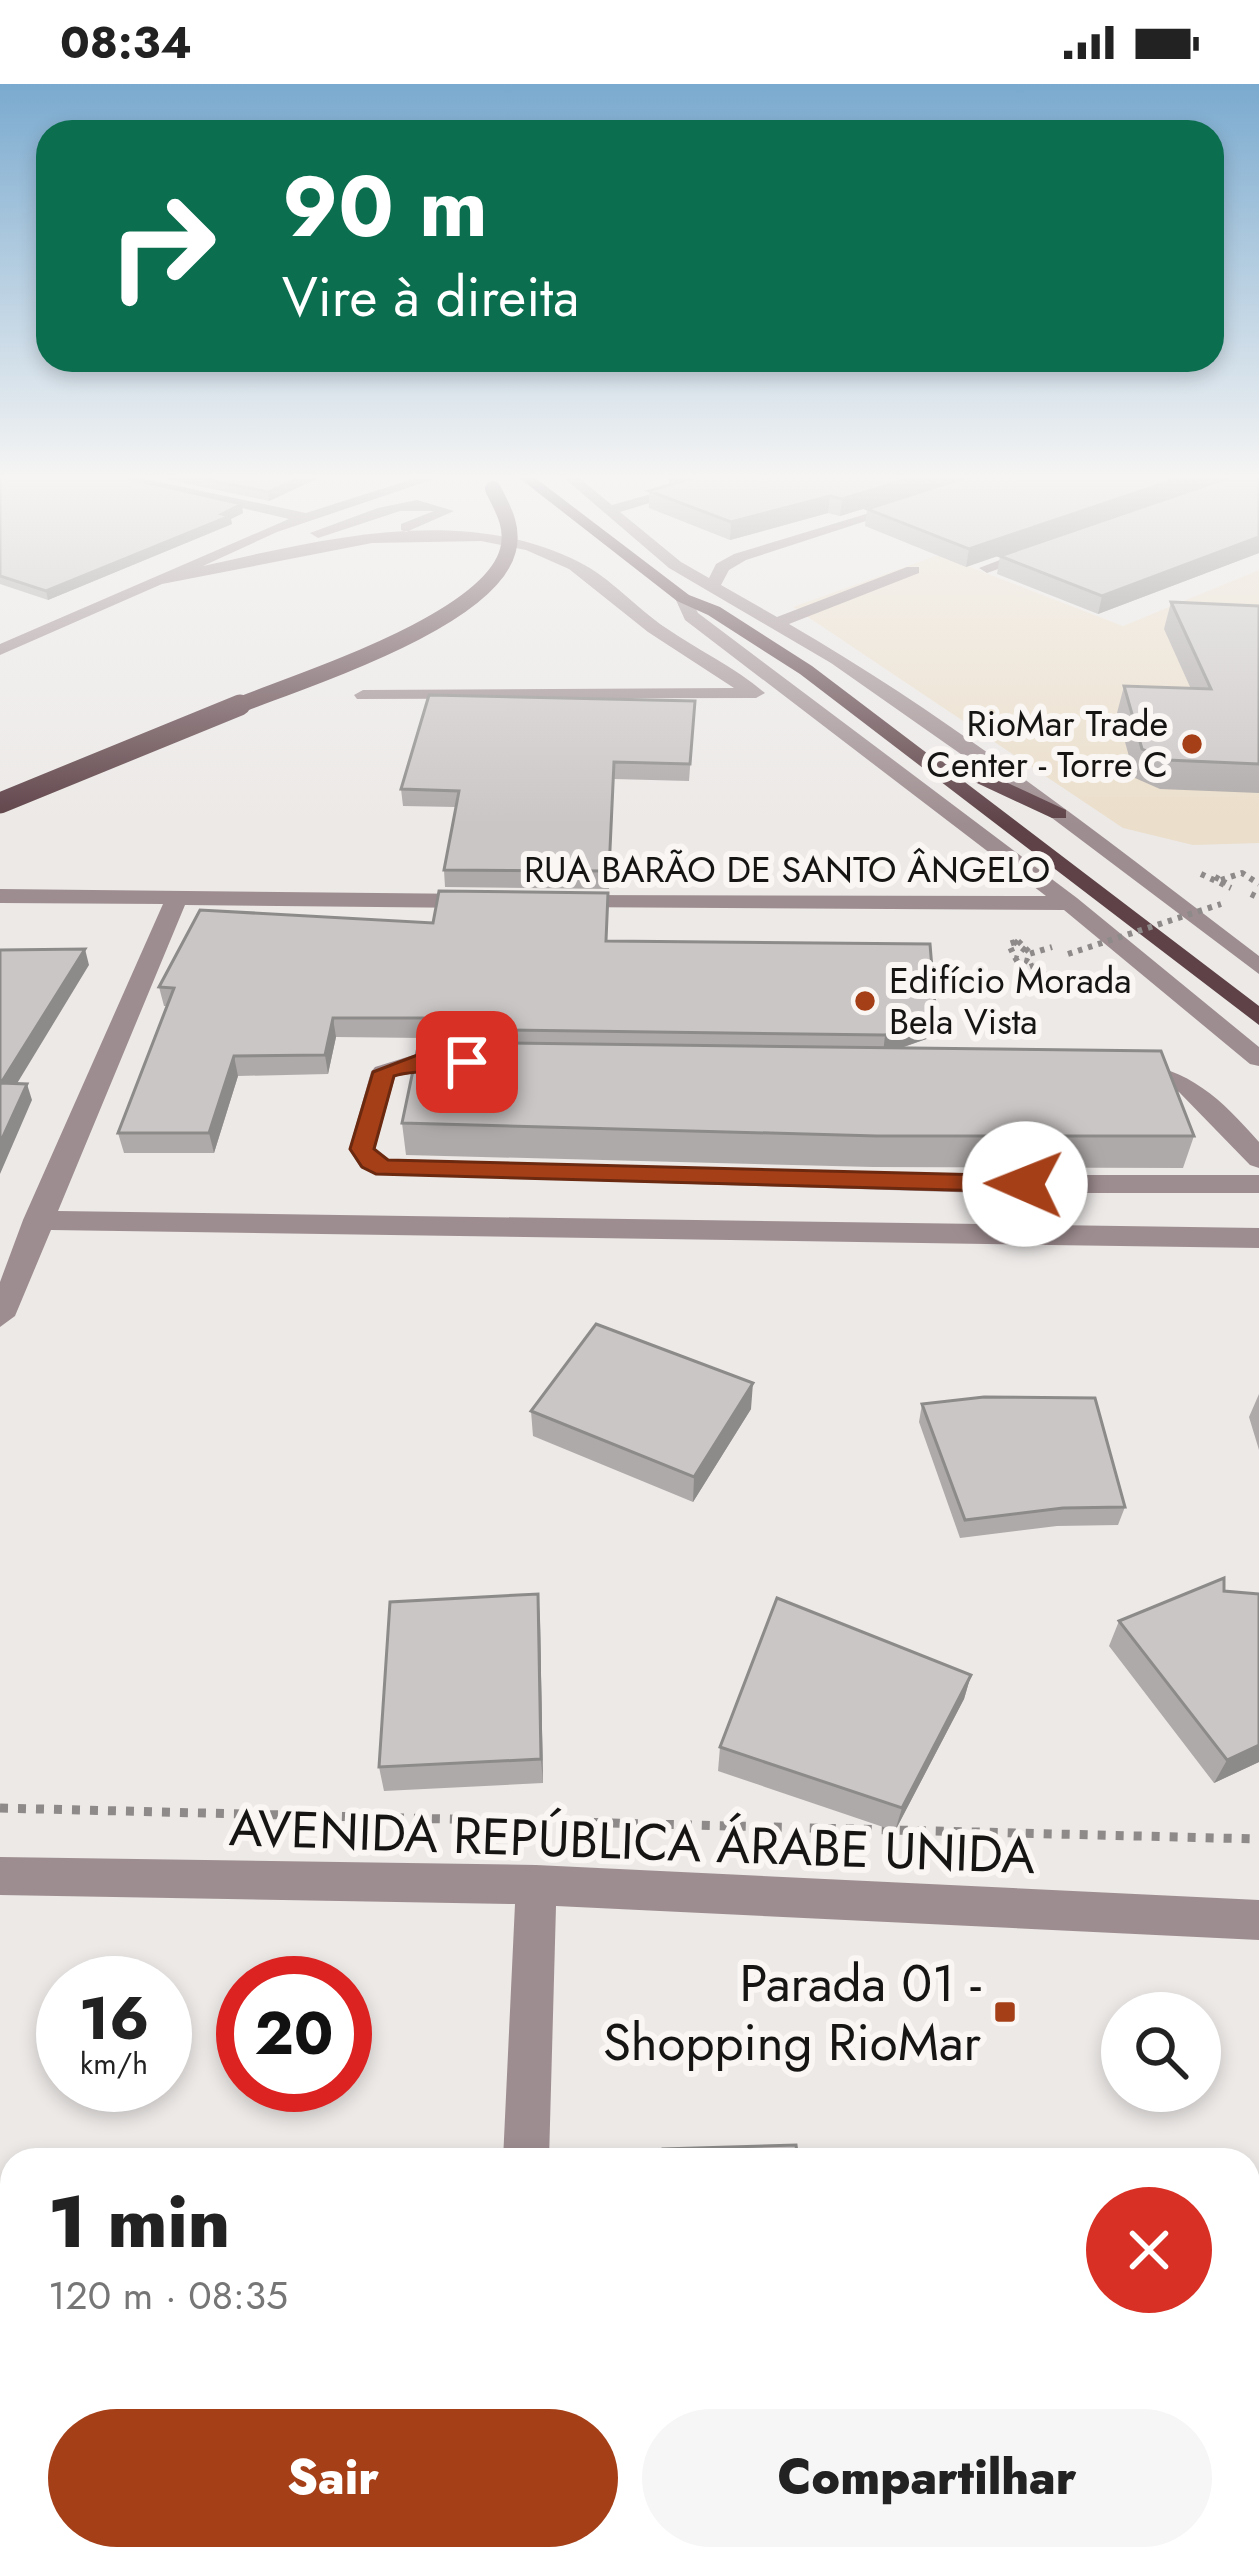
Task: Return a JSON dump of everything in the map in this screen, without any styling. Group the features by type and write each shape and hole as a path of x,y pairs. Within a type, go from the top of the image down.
{"main road":[{"path":"0,803 428,628 475,593"},
{"path":"678,593 806,670 1259,1018"},
{"path":"893,736 1059,814"}],"street":[{"path":"0,650 131,593"},
{"path":"610,593 687,652 754,693"},
{"path":"677,593 692,616 1069,903 1259,1059"},
{"path":"721,593 837,659 1059,814 1259,967"},
{"path":"778,623 854,593"},
{"path":"363,695 798,694"},
{"name":"RUA BARÃO DE SANTO ÂNGELO","path":"0,896 511,902"},
{"path":"0,1316 176,899"},
{"name":"RUA BARÃO DE SANTO ÂNGELO","path":"558,902 1069,903"},
{"path":"1201,923 1259,940"},
{"path":"491,1062 420,1061 384,1072 362,1149 370,1161 384,1168 985,1184 1259,1184"},
{"path":"1111,1070 1159,1070 1185,1082 1259,1159"},
{"path":"37,1220 1259,1238"},
{"name":"AVENIDA REPÚBLICA ÁRABE UNIDA","path":"0,1876 536,1886 1259,1919"},
{"path":"526,2148 536,1886"}],"path":[{"path":"1203,868 1215,877 1234,889 1219,880 1242,873 1259,891"},
{"path":"1068,954 1221,904"},
{"path":"1012,958 1027,961 1058,984 1045,986 1024,969 1033,963 1018,941"},
{"path":"1052,947 1029,954 1016,942 1009,944 1015,967 1059,995 1073,996 1155,973"},
{"path":"0,1808 1259,1839"}],"shaded area":[{"path":"832,593 1038,593 1123,626 1203,593 1259,593 1259,843 1193,845 1123,828 793,607"}],"building":[{"path":"1171,602 1259,606 1259,764 1167,760 1142,749 1124,686 1211,689"},
{"path":"429,695 695,701 690,764 614,762 609,871 444,870 459,791 401,789"},
{"path":"439,891 608,893 606,941 930,944 936,1018 885,1035 422,1029 424,1018 333,1018 325,1055 234,1056 209,1133 118,1133 174,988 159,987 200,910 433,923"},
{"path":"85,949 1,1083 27,1084 0,1143 0,950"},
{"path":"419,1042 1161,1051 1194,1136 877,1136 402,1123"},
{"path":"596,1324 753,1383 694,1477 531,1411"},
{"path":"984,1397 1095,1398 1125,1507 1063,1508 965,1520 922,1404"},
{"path":"1224,1578 1224,1591 1259,1594 1259,1745 1227,1760 1119,1621"},
{"path":"538,1594 541,1759 379,1767 390,1602"},
{"path":"777,1598 971,1675 902,1808 720,1747"},
{"path":"796,2145 796,2148 696,2148"}],"place":[{"name":"RioMar Trade Center - Torre C","path":"1192,744"},
{"name":"Edifício Morada Bela Vista","path":"865,1001"},
{"name":"Parada 01 - Shopping RioMar","path":"1005,2012"}],"route":[{"path":"467,1062 420,1061 384,1072 362,1149 370,1161 384,1168 1025,1184"}]}
